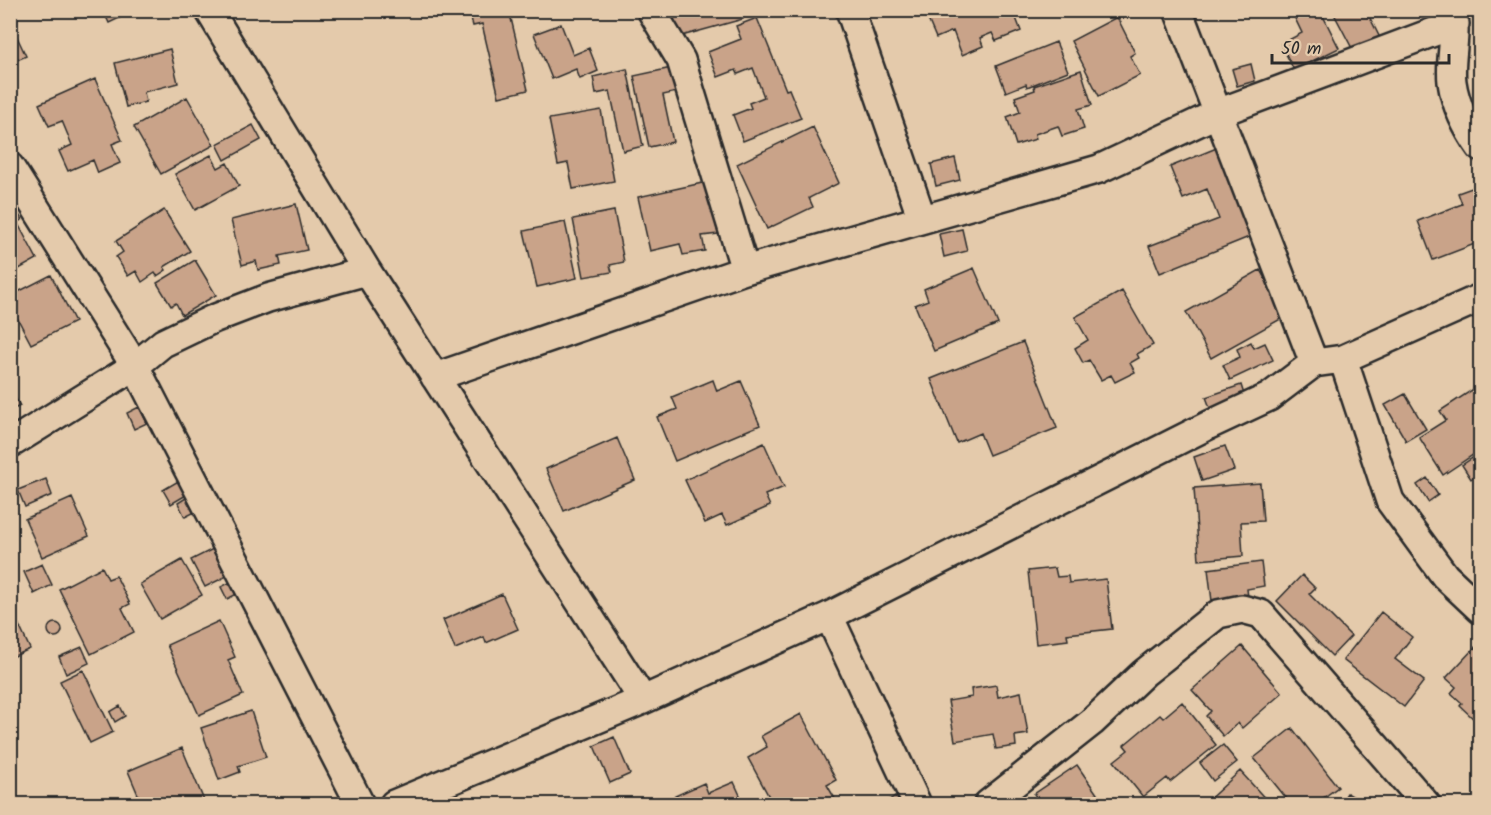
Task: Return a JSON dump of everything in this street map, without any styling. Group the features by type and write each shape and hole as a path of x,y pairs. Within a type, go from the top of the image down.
{"street":[{"path":"209,10 368,271 643,700"},
{"path":"651,10 681,60 745,270"},
{"path":"850,10 922,219"},
{"path":"1178,10 1314,363"},
{"path":"435,377 745,270 1099,169 1218,113 1453,17 1452,81 1468,129 1480,147"},
{"path":"10,167 135,366 360,804"},
{"path":"10,444 135,366 163,343 213,319 268,298 368,271"},
{"path":"394,804 643,700 830,616 1198,430 1269,398 1314,363 1343,360 1480,298"},
{"path":"1343,360 1390,501 1445,576 1480,609"},
{"path":"988,804 1092,722 1144,673 1218,614 1242,609 1261,614 1426,804"},
{"path":"830,616 916,804"}],"building":[{"path":"103,10 136,10 109,23"},
{"path":"469,10 509,10 528,90 499,97 482,24 473,26"},
{"path":"671,10 741,10 743,19 678,37"},
{"path":"924,10 1013,10 1021,31 996,41 992,33 980,38 983,46 962,55 953,31 936,38"},
{"path":"1291,10 1320,10 1339,48 1294,70 1281,44 1302,33"},
{"path":"1332,10 1366,10 1380,38 1354,52"},
{"path":"1117,17 1135,53 1130,56 1140,75 1099,96 1071,41"},
{"path":"757,18 786,90 789,89 801,118 743,141 733,115 751,108 749,103 764,97 753,68 738,74 736,70 718,77 708,52 741,39 736,26"},
{"path":"10,22 26,56 10,63"},
{"path":"561,24 573,55 589,48 598,71 580,79 576,69 552,79 534,34"},
{"path":"1056,42 1068,71 1027,87 1026,84 1006,92 996,66"},
{"path":"170,49 178,83 144,92 146,102 126,107 115,63"},
{"path":"1251,64 1255,81 1237,86 1232,69"},
{"path":"681,66 686,90 663,95 673,142 649,147 634,76"},
{"path":"627,69 643,146 623,151 610,91 596,94 593,77"},
{"path":"1081,70 1092,105 1078,109 1084,129 1062,136 1058,126 1035,134 1036,139 1016,145 1007,117 1020,112 1015,97 1035,90 1034,86"},
{"path":"95,79 122,140 112,144 120,163 98,173 93,160 68,171 59,151 72,145 62,121 49,126 39,104"},
{"path":"187,97 214,145 161,174 134,127"},
{"path":"601,110 614,181 573,189 568,163 558,165 549,119"},
{"path":"253,125 261,140 225,160 217,144"},
{"path":"813,127 839,183 809,198 813,207 767,229 737,164"},
{"path":"1219,147 1254,235 1160,273 1149,246 1219,219 1207,189 1183,199 1170,167"},
{"path":"211,155 218,168 227,163 239,186 195,210 175,174"},
{"path":"955,158 960,180 936,186 931,164"},
{"path":"707,182 718,234 702,236 705,251 683,255 680,244 650,251 638,197"},
{"path":"1480,185 1480,242 1433,260 1418,221 1462,204 1458,193"},
{"path":"10,200 22,220 17,222 37,259 10,274"},
{"path":"296,204 307,250 279,256 281,265 258,270 256,261 242,265 231,220"},
{"path":"164,210 190,251 164,267 166,270 157,276 155,273 142,282 136,271 128,276 116,257 123,252 116,241"},
{"path":"614,211 624,262 610,265 612,272 584,277 573,219"},
{"path":"565,222 577,278 537,287 524,231"},
{"path":"962,229 967,251 944,257 939,234"},
{"path":"195,260 216,295 182,315 176,303 171,306 157,283"},
{"path":"974,268 998,324 934,351 915,305 928,300 924,289"},
{"path":"1260,270 1286,316 1211,358 1186,312"},
{"path":"51,275 75,322 31,344 10,304 10,296"},
{"path":"1122,291 1153,345 1137,354 1139,358 1130,363 1135,372 1115,382 1111,375 1101,380 1089,360 1083,363 1075,348 1088,340 1075,317"},
{"path":"1023,342 1057,428 989,455 980,433 957,443 931,379"},
{"path":"1251,342 1254,348 1265,343 1273,360 1230,380 1223,365 1240,357 1237,349"},
{"path":"713,380 717,391 741,381 760,425 675,461 657,417 677,409 672,397"},
{"path":"1241,385 1247,404 1213,416 1206,397"},
{"path":"1478,386 1480,390 1480,450 1443,475 1419,437 1446,420 1440,411"},
{"path":"10,389 20,406 10,411"},
{"path":"1405,394 1426,429 1406,441 1385,405"},
{"path":"139,407 147,423 134,429 127,413"},
{"path":"617,438 635,480 564,511 546,469"},
{"path":"764,443 784,487 765,495 770,506 727,525 722,515 705,523 685,480"},
{"path":"1225,446 1234,470 1202,481 1194,457"},
{"path":"1480,453 1480,472 1471,479 1462,465"},
{"path":"1427,478 1438,495 1428,502 1417,485"},
{"path":"46,479 52,495 25,507 18,490"},
{"path":"180,480 188,494 171,504 163,490"},
{"path":"1260,483 1263,521 1241,522 1243,556 1199,560 1194,488"},
{"path":"189,496 197,511 185,517 178,503"},
{"path":"72,498 89,536 42,557 25,519"},
{"path":"217,547 231,574 205,587 191,560"},
{"path":"182,560 202,595 160,619 140,584"},
{"path":"1261,562 1264,586 1247,589 1248,597 1212,601 1208,569"},
{"path":"42,564 52,585 34,594 24,572"},
{"path":"102,567 108,579 116,576 130,604 122,608 134,632 91,654 59,589"},
{"path":"1055,568 1057,577 1068,576 1069,583 1106,579 1112,629 1067,634 1068,640 1036,644 1028,571"},
{"path":"1302,575 1315,588 1309,594 1351,636 1332,656 1277,601"},
{"path":"233,581 239,593 227,599 221,587"},
{"path":"502,594 518,629 486,643 484,637 455,649 443,620"},
{"path":"10,606 30,649 10,658"},
{"path":"1381,612 1412,637 1395,659 1424,681 1404,707 1343,660"},
{"path":"219,621 235,657 228,660 243,695 199,715 167,645"},
{"path":"55,623 60,625 62,630 60,635 55,637 50,635 48,630 50,625"},
{"path":"1242,646 1282,693 1242,728 1238,723 1223,736 1206,716 1211,711 1192,690"},
{"path":"82,647 89,663 66,674 59,657"},
{"path":"1475,647 1480,652 1480,721 1477,722 1460,706 1462,703 1451,693 1456,687 1446,678"},
{"path":"83,670 113,732 90,743 60,681"},
{"path":"996,685 998,697 1021,692 1028,734 1015,736 1016,746 996,749 993,734 955,741 948,701 972,697 971,689"},
{"path":"1182,702 1216,745 1170,782 1167,778 1143,797 1114,761 1128,750 1124,745 1160,715 1163,718"},
{"path":"120,706 125,716 115,722 110,712"},
{"path":"251,711 266,757 238,766 240,772 219,780 201,728"},
{"path":"801,714 836,780 827,785 838,804 773,804 748,758 767,747 761,736"},
{"path":"1292,728 1338,787 1315,804 1291,804 1254,758"},
{"path":"614,737 630,774 610,783 594,746"},
{"path":"1223,745 1237,762 1213,781 1200,763"},
{"path":"182,748 205,803 142,804 128,771"},
{"path":"1077,765 1104,804 1041,804 1034,794"},
{"path":"1240,771 1270,804 1204,804"},
{"path":"734,782 744,804 668,804 666,800 704,783 708,793"},
{"path":"1347,793 1366,804 1340,804"},
{"path":"895,796 901,804 884,804"}]}
